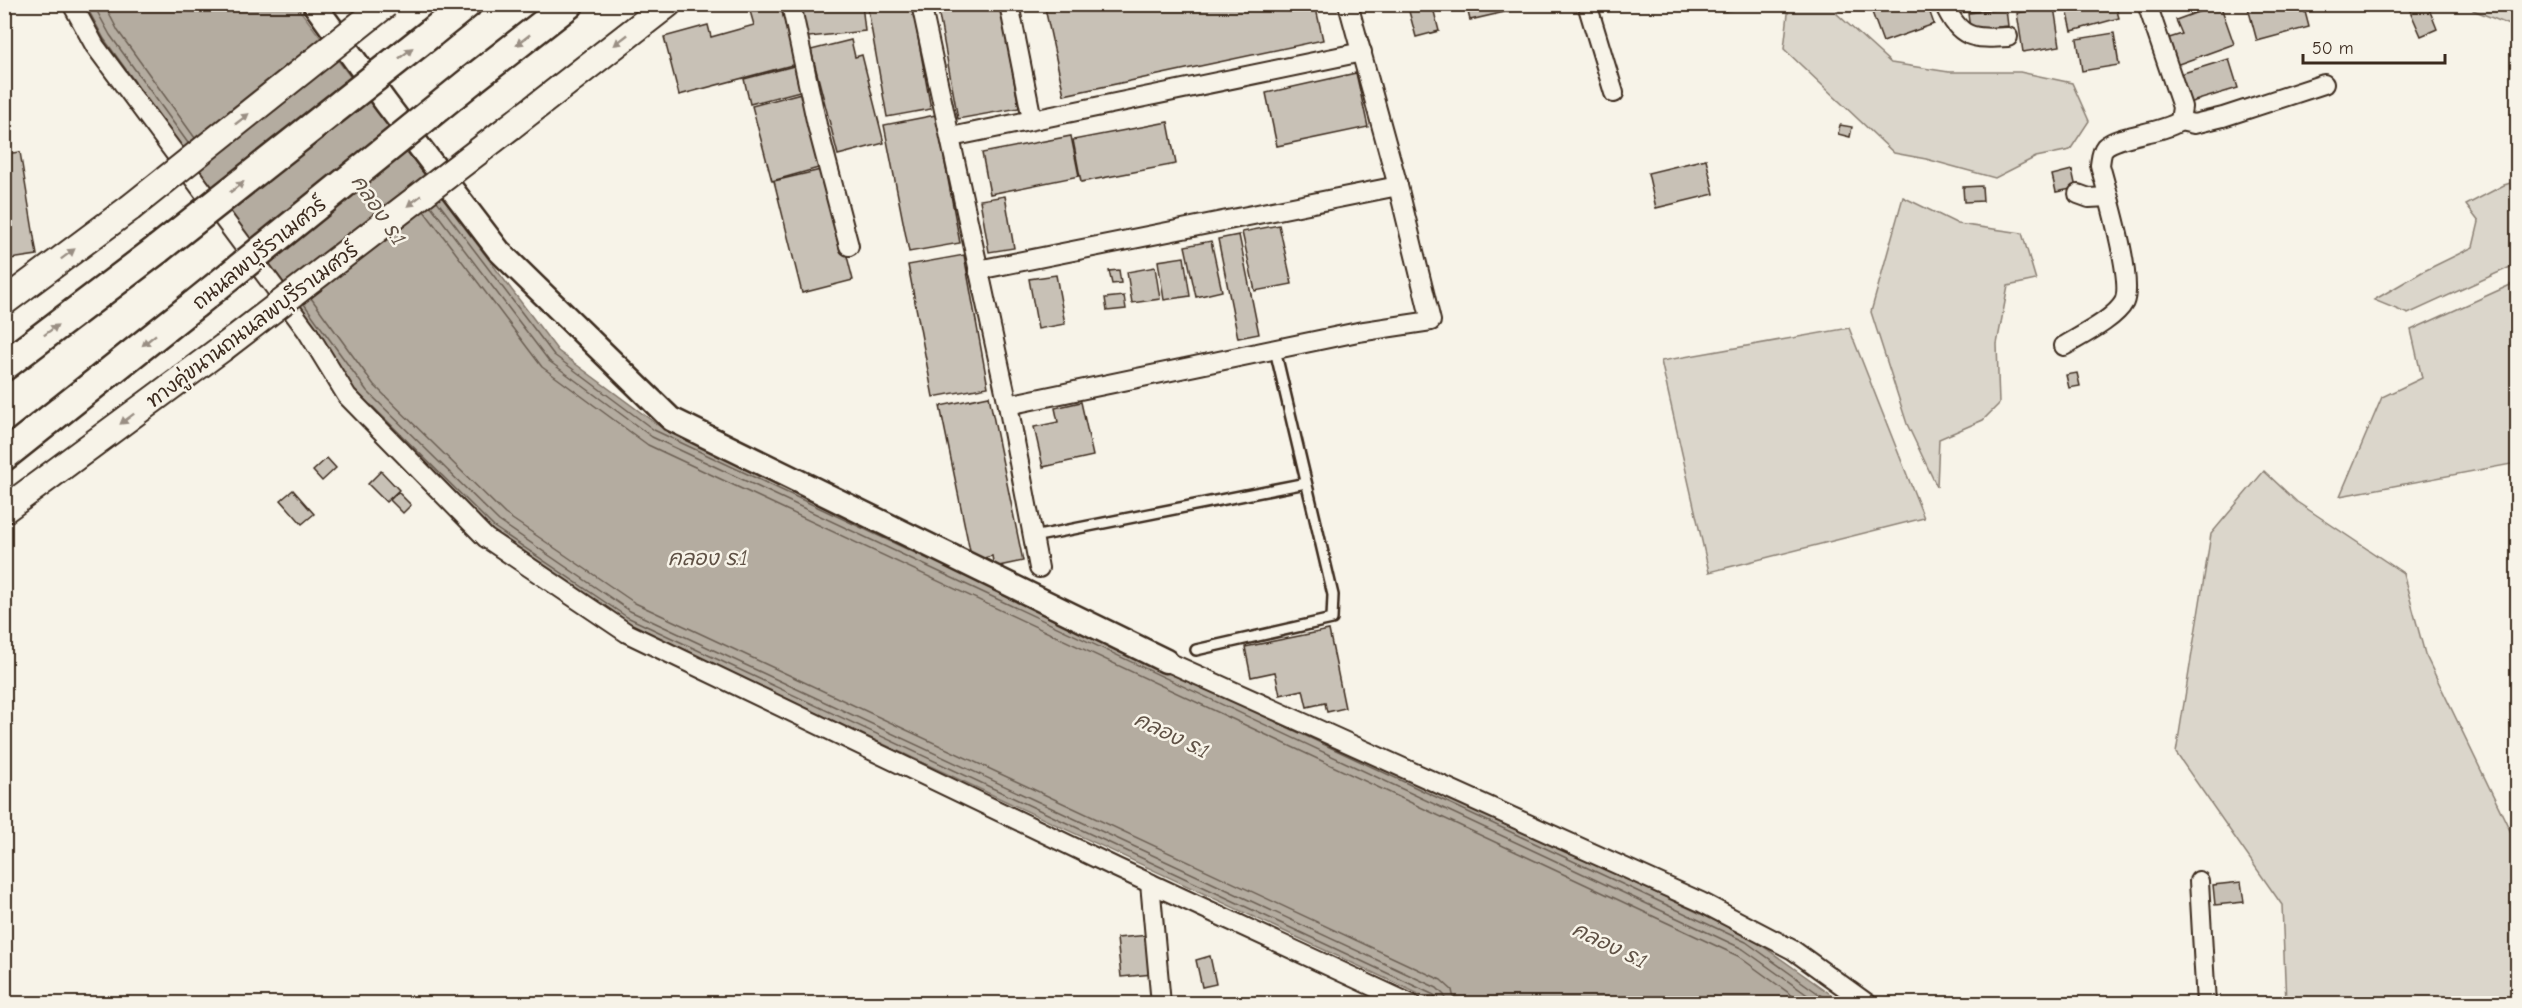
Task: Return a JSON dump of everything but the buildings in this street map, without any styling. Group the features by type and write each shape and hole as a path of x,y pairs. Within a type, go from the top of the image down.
{"main road":[{"path":"4,302 130,207 386,4"},
{"path":"4,366 158,249 467,4"},
{"name":"ถนนลพบุรีราเมศวร์","path":"4,456 569,4"},
{"name":"ทางคู่ขนานถนนลพบุรีราเมศวร์","path":"4,510 224,347 668,4"}],"street":[{"path":"72,4 95,46 307,331 347,396 486,537 627,633 1392,999 1411,1004"},
{"path":"314,4 499,251 671,418 1166,661 1701,902 1793,950 1868,1004"},
{"path":"791,4 817,125 849,246"},
{"path":"921,4 1008,405 1039,568"},
{"path":"1010,4 1032,120"},
{"path":"1008,405 1358,332 1431,321 1398,186 1348,4"},
{"path":"1587,4 1614,93"},
{"path":"1944,4 1953,24 1965,34 1985,38 2008,36"},
{"path":"2147,4 2182,107 2180,121"},
{"path":"951,136 1362,52"},
{"path":"2064,346 2111,316 2124,302 2128,281 2100,165 2101,154 2105,147 2115,142 2171,127 2180,121 2194,124 2223,117 2324,84"},
{"path":"978,270 1398,186"},
{"path":"2078,194 2089,198 2108,197"},
{"path":"2199,881 2206,1004"},
{"path":"1150,883 1161,1004"}],"lane":[{"path":"1196,650 1332,619 1333,595 1275,350"},
{"path":"1033,537 1306,483"}],"shaded area":[{"path":"2475,4 2517,5 2517,28 2473,10"},
{"path":"1789,5 1838,5 1837,14 1891,63 1949,72 2020,72 2072,83 2089,121 2070,150 2036,157 1995,178 1926,159 1894,153 1784,49"},
{"path":"2517,181 2517,264 2408,314 2374,300 2422,272 2473,247 2479,222 2466,205 2504,185"},
{"path":"1903,197 1958,224 2022,233 2036,280 2008,286 1997,344 1999,404 1983,420 1939,439 1937,487 1907,424 1871,312"},
{"path":"2517,282 2517,463 2340,496 2382,397 2422,378 2411,330"},
{"path":"1849,328 1924,518 1709,572 1661,361"},
{"path":"2264,471 2297,502 2403,573 2425,654 2517,845 2517,1003 2286,1003 2282,905 2176,753 2211,534"}],"water":[{"name":"คลอง ร.1","path":"78,5 296,5 558,351 658,425 1750,937 1843,1003 1438,1003 624,623 490,532 357,400 99,43"}]}
